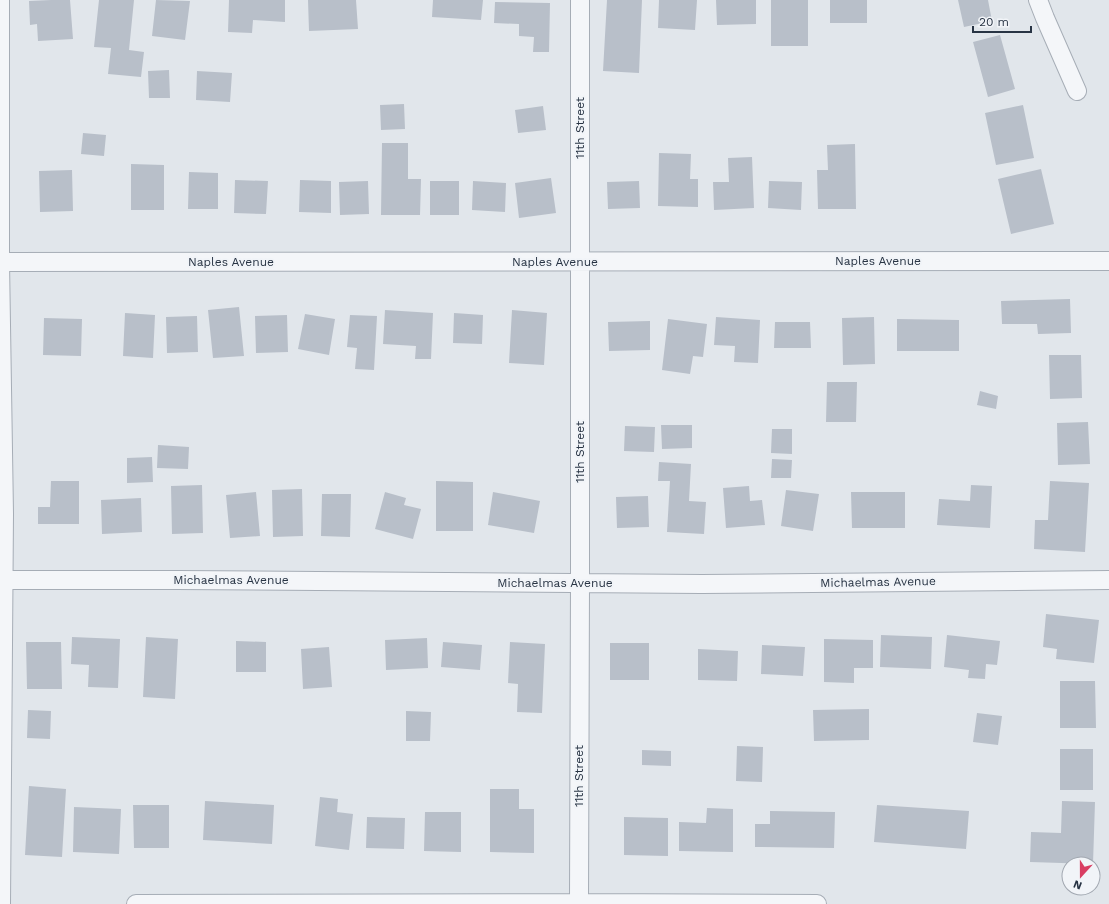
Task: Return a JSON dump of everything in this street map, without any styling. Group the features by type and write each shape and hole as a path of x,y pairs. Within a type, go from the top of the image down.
{"street":[{"path":"0,0 0,262 4,514 2,580 1,904"},
{"name":"11th Street","path":"579,903 580,0"},
{"path":"1038,0 1077,91"},
{"name":"Naples Avenue","path":"0,262 1109,261"},
{"name":"Michaelmas Avenue","path":"2,580 710,584 1109,580"},
{"path":"136,904 817,904"}],"building":[{"path":"70,0 73,39 38,41 37,24 30,25 29,1"},
{"path":"99,0 134,0 129,50 144,52 141,77 108,74 111,48 94,47"},
{"path":"156,0 190,1 185,40 152,36"},
{"path":"229,0 285,0 285,22 253,20 252,33 228,32"},
{"path":"308,0 356,0 358,29 309,31"},
{"path":"433,0 483,0 481,20 432,17"},
{"path":"607,0 642,0 639,73 603,71"},
{"path":"659,0 697,0 695,30 658,28"},
{"path":"716,0 756,0 756,24 717,25"},
{"path":"771,0 808,0 808,46 771,46"},
{"path":"830,0 867,0 867,23 830,23"},
{"path":"958,0 988,0 992,21 964,27"},
{"path":"495,2 550,3 549,52 533,52 534,37 519,36 519,24 494,23"},
{"path":"1000,35 1015,89 988,97 973,42"},
{"path":"169,70 170,98 149,98 148,71"},
{"path":"197,71 232,73 230,102 196,100"},
{"path":"404,104 405,129 381,130 380,105"},
{"path":"1023,105 1034,158 996,165 985,113"},
{"path":"543,106 546,130 518,133 515,110"},
{"path":"83,133 106,135 104,156 81,154"},
{"path":"382,143 408,143 408,179 421,179 420,215 381,215"},
{"path":"855,144 856,209 818,209 817,170 828,170 827,145"},
{"path":"659,153 691,154 690,179 698,179 698,207 658,206"},
{"path":"752,157 754,208 714,210 713,182 729,182 728,158"},
{"path":"131,164 164,165 164,210 131,210"},
{"path":"1041,169 1054,224 1011,234 998,179"},
{"path":"72,170 73,211 40,212 39,171"},
{"path":"189,172 218,173 218,209 188,209"},
{"path":"551,178 556,213 519,218 515,183"},
{"path":"235,180 268,181 266,214 234,213"},
{"path":"300,180 331,181 331,213 299,212"},
{"path":"368,181 369,214 340,215 339,182"},
{"path":"430,181 459,181 459,215 430,215"},
{"path":"473,181 506,183 505,212 472,210"},
{"path":"639,181 640,208 608,209 607,182"},
{"path":"769,181 802,182 801,210 768,208"},
{"path":"1070,299 1071,333 1038,334 1037,324 1002,324 1001,301"},
{"path":"239,307 244,356 213,358 208,310"},
{"path":"385,310 433,313 431,359 415,359 416,346 383,344"},
{"path":"512,310 547,313 544,365 509,363"},
{"path":"125,313 155,315 153,358 123,356"},
{"path":"454,313 483,315 482,344 453,343"},
{"path":"305,314 335,319 329,355 298,349"},
{"path":"287,315 288,352 256,353 255,316"},
{"path":"350,315 377,316 374,370 355,369 357,348 347,347"},
{"path":"197,316 198,352 167,353 166,317"},
{"path":"716,317 760,320 758,363 734,362 735,346 714,345"},
{"path":"874,317 875,364 843,365 842,318"},
{"path":"44,318 82,319 81,356 43,355"},
{"path":"668,319 707,324 703,357 693,356 690,374 662,370"},
{"path":"897,319 959,320 959,351 897,351"},
{"path":"650,321 650,350 609,351 608,322"},
{"path":"775,322 810,322 811,348 774,348"},
{"path":"1049,355 1081,355 1082,398 1050,399"},
{"path":"827,382 857,382 856,422 826,422"},
{"path":"980,391 998,396 996,409 977,405"},
{"path":"1088,422 1090,464 1058,465 1057,423"},
{"path":"661,425 692,425 692,448 662,449"},
{"path":"625,426 655,427 654,452 624,451"},
{"path":"772,429 792,429 792,454 771,453"},
{"path":"158,445 189,447 188,469 157,468"},
{"path":"152,457 153,482 127,483 127,458"},
{"path":"772,459 792,460 791,478 771,478"},
{"path":"659,462 691,464 689,501 706,502 704,534 667,532 670,481 658,481"},
{"path":"51,481 79,481 79,524 38,524 38,507 50,507"},
{"path":"436,481 473,482 473,531 436,531"},
{"path":"1050,481 1089,483 1085,552 1034,549 1035,520 1048,520"},
{"path":"202,485 203,533 172,534 171,486"},
{"path":"971,485 992,486 990,528 937,525 939,499 970,501"},
{"path":"749,486 750,501 762,500 765,525 726,528 723,488"},
{"path":"302,489 303,536 273,537 272,490"},
{"path":"786,490 819,494 813,531 781,526"},
{"path":"256,492 260,536 230,538 226,495"},
{"path":"385,492 406,498 404,505 421,509 413,539 375,529"},
{"path":"493,492 540,501 534,533 488,525"},
{"path":"851,492 905,492 905,528 852,528"},
{"path":"322,494 351,494 350,537 321,536"},
{"path":"648,496 649,527 617,528 616,497"},
{"path":"141,498 142,532 102,534 101,500"},
{"path":"1046,614 1099,620 1094,663 1056,659 1057,649 1043,647"},
{"path":"881,635 932,637 931,669 880,667"},
{"path":"947,635 1000,641 997,665 986,664 985,679 968,678 969,670 944,667"},
{"path":"72,637 120,639 118,688 88,687 89,665 71,664"},
{"path":"146,637 178,639 175,699 143,697"},
{"path":"427,638 428,668 386,670 385,640"},
{"path":"824,639 873,640 873,668 854,668 854,683 824,682"},
{"path":"236,641 266,642 266,672 236,672"},
{"path":"26,642 61,642 62,689 27,689"},
{"path":"443,642 482,645 480,670 441,667"},
{"path":"510,642 545,644 542,713 517,712 518,684 508,683"},
{"path":"610,643 649,643 649,680 610,680"},
{"path":"762,645 805,647 803,676 761,674"},
{"path":"329,647 332,687 303,689 301,649"},
{"path":"698,649 738,651 737,681 698,680"},
{"path":"1060,681 1095,681 1096,728 1060,728"},
{"path":"869,709 869,740 814,741 813,710"},
{"path":"28,710 51,711 50,739 27,738"},
{"path":"406,711 431,712 430,741 406,741"},
{"path":"977,713 1002,716 998,745 973,742"},
{"path":"737,746 763,747 762,782 736,781"},
{"path":"1060,749 1093,749 1093,790 1060,790"},
{"path":"642,750 671,751 671,766 642,765"},
{"path":"29,786 66,789 62,857 25,855"},
{"path":"490,789 519,789 519,809 534,809 534,853 490,852"},
{"path":"320,797 338,799 337,812 353,814 349,850 315,846"},
{"path":"205,801 274,805 272,844 203,840"},
{"path":"1062,801 1095,802 1093,856 1061,856 1061,863 1030,862 1031,832 1061,833"},
{"path":"133,805 169,805 169,848 134,848"},
{"path":"877,805 969,811 966,849 874,842"},
{"path":"74,807 121,809 119,854 73,852"},
{"path":"707,808 733,809 733,852 679,851 679,822 706,823"},
{"path":"770,811 835,812 834,848 755,847 755,824 770,824"},
{"path":"425,812 461,812 461,852 424,851"},
{"path":"367,817 405,818 404,849 366,848"},
{"path":"624,817 668,818 668,856 624,855"}]}
